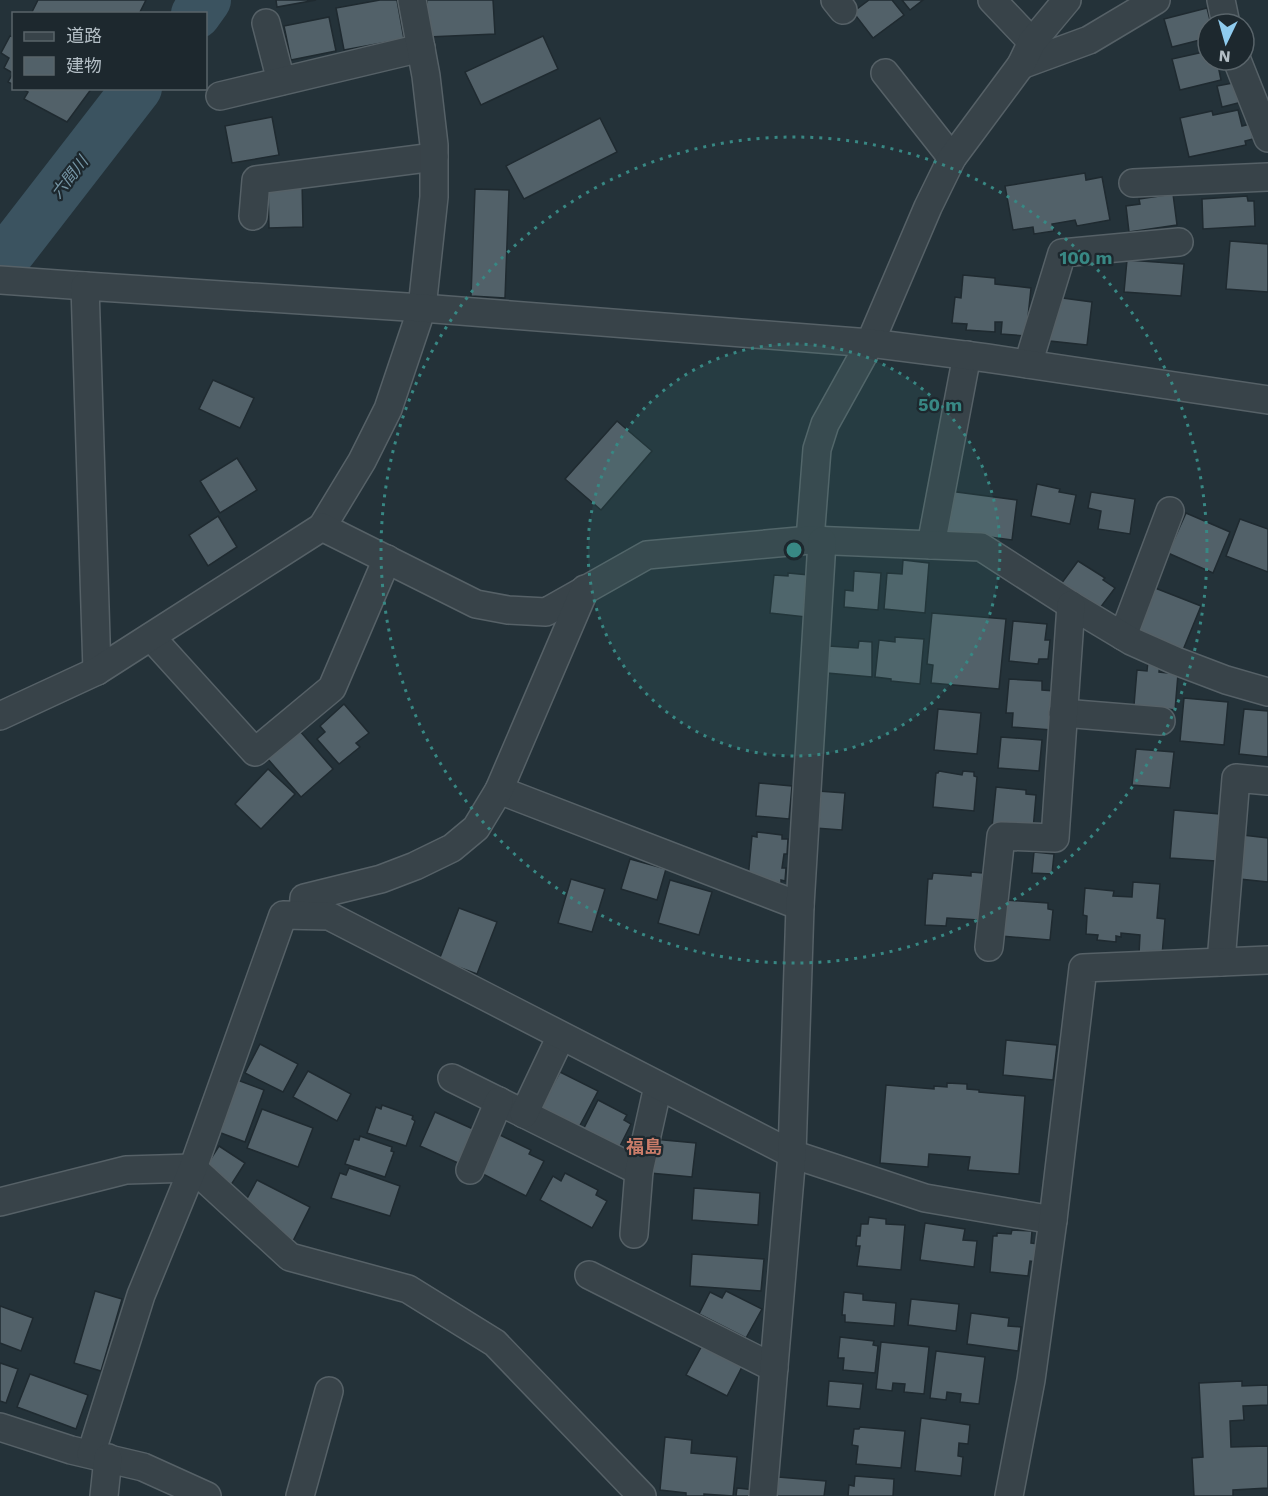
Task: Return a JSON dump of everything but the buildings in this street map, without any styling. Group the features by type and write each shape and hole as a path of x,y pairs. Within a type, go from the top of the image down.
{"street":[{"path":"0,716 98,671 322,527 362,461 388,409 422,308 434,197 434,157 426,76 412,0"},
{"path":"992,0 1026,54"},
{"path":"763,1496 792,1154 816,540 817,449 825,424 870,343 928,207 952,158 1067,0"},
{"path":"1026,54 1089,40 1156,0"},
{"path":"266,23 280,81"},
{"path":"220,96 421,48"},
{"path":"885,72 952,158"},
{"path":"1242,72 1268,138"},
{"path":"253,216 256,180 434,157"},
{"path":"1133,183 1268,177"},
{"path":"1028,364 1062,252 1179,242"},
{"path":"0,280 422,308 870,343 1268,400"},
{"path":"85,286 98,671"},
{"path":"931,545 967,356"},
{"path":"1123,636 1170,511"},
{"path":"322,527 476,604 508,610 546,612 647,555 816,540 981,547 1123,636 1176,661 1226,680 1268,692"},
{"path":"151,637 255,752 332,688 387,559"},
{"path":"303,915 304,898 381,879 452,849 476,828 499,790 585,589"},
{"path":"989,947 1001,836 1055,838 1071,605"},
{"path":"1064,713 1161,721"},
{"path":"1221,962 1236,778 1268,781"},
{"path":"499,790 800,906"},
{"path":"104,1496 100,1456 141,1295 193,1168 283,915 329,916 792,1154 924,1198 1053,1220"},
{"path":"1009,1496 1031,1380 1083,968 1268,960"},
{"path":"524,1114 561,1036"},
{"path":"452,1078 639,1171"},
{"path":"634,1234 639,1171 658,1086"},
{"path":"470,1170 499,1101"},
{"path":"0,1202 126,1170 193,1168 290,1257 408,1289 495,1343 642,1496"},
{"path":"590,1275 774,1368"},
{"path":"300,1496 329,1390"},
{"path":"0,1427 71,1450 143,1467 207,1496"}],"waterway":[{"name":"六間川","path":"197,12 206,0"},
{"name":"六間川","path":"0,265 135,90"}],"district":[{"name":"福島","path":"644,1147"}]}
